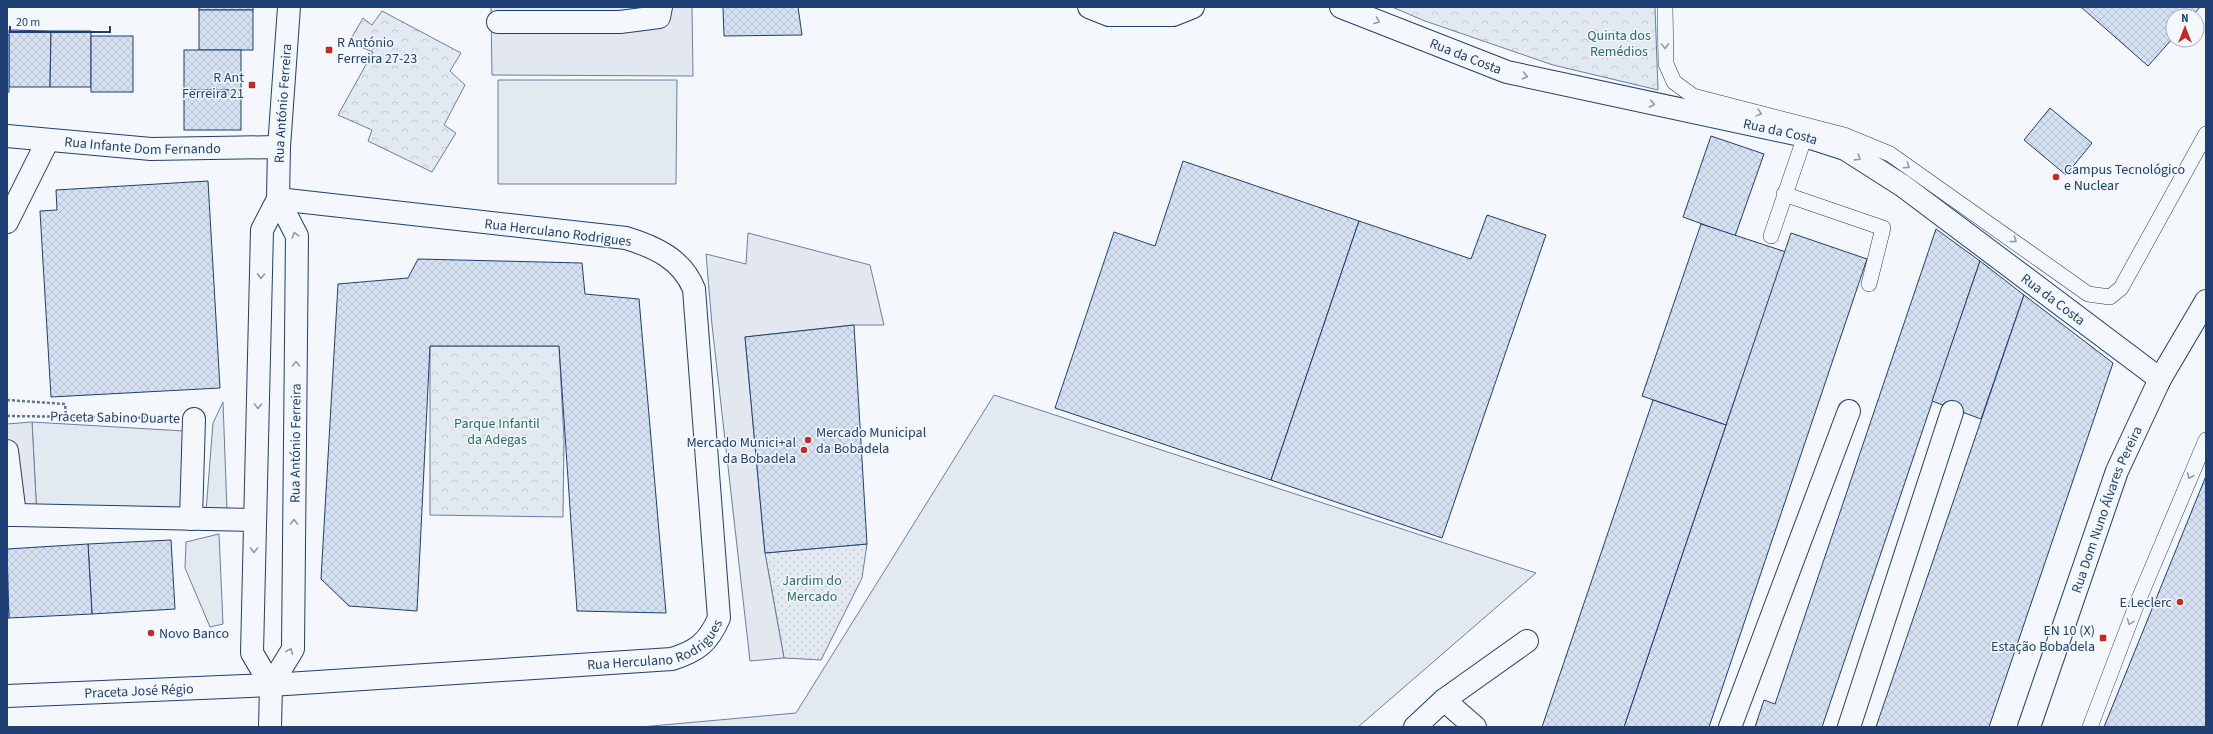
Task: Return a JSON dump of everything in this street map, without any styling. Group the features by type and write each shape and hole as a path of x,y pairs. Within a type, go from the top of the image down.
{"street":[{"name":"Rua António Ferreira","path":"278,200 297,236 293,649 271,685 252,653 262,230 278,200 279,147 289,7"},
{"path":"498,22 620,22 659,16 661,7"},
{"path":"1089,7 1109,15 1173,15 1193,7"},
{"name":"Rua da Costa","path":"1341,7 1507,72 1805,136 1845,149 1903,186 2160,379"},
{"name":"Rua Infante Dom Fernando","path":"7,136 151,149 279,147"},
{"path":"7,222 48,140"},
{"name":"Rua Herculano Rodrigues","path":"271,685 672,658 692,652 703,644 712,633 719,618 694,289 682,266 645,244 626,238 278,200"},
{"name":"Rua Dom Nuno Álvares Pereira","path":"2029,727 2117,470 2160,379 2206,301"},
{"path":"1730,727 1849,411"},
{"path":"1848,727 1952,412"},
{"name":"Praceta Sabino Duarte","path":"191,519 194,419"},
{"path":"7,452 11,515 255,520"},
{"path":"1415,727 1444,700 1527,641"},
{"path":"270,727 271,685"},
{"name":"Praceta José Régio","path":"7,696 271,685"},
{"path":"1444,700 1475,727"}],"lane":[{"path":"1665,7 1666,64 1674,82 1693,96 1844,135 1890,154 2088,294 2110,297 2121,288 2206,134"},
{"path":"1771,236 1784,194 1805,136"},
{"path":"1784,194 1883,228 1869,284"},
{"path":"2090,727 2136,606 2206,440"}],"path":[{"path":"7,400 65,404 66,416"},
{"name":"Praceta Sabino Duarte","path":"7,416 194,419"}],"green space":[{"name":"Quinta dos Remédios","path":"1392,7 1655,7 1658,90 1553,65 1425,21"},
{"path":"382,11 461,53 450,71 465,85 444,125 456,133 432,172 368,141 372,130 338,115 373,52 349,42 363,18 372,25"},
{"path":"498,80 677,80 676,184 498,184"},
{"name":"Parque Infantil da Adegas","path":"430,346 559,346 564,439 563,517 430,515"},
{"path":"994,395 1536,573 1358,727 641,727 796,713"},
{"path":"223,402 227,511 206,511 213,423"},
{"path":"32,422 184,431 182,509 37,518"},
{"path":"219,534 223,624 210,627 185,568 186,542"},
{"name":"Jardim do Mercado","path":"867,544 862,578 821,660 784,658 765,553"}],"shaded area":[{"path":"491,7 692,7 693,76 492,75"},
{"path":"748,233 870,265 884,325 854,325 745,337 765,553 784,658 750,661 712,325 706,254 746,264"},
{"path":"32,422 37,518 7,520 7,424"}],"building":[{"path":"199,7 253,7 253,10 199,10"},
{"path":"723,7 798,7 802,35 724,36"},
{"path":"2081,7 2200,7 2165,8 2165,47 2148,66"},
{"path":"199,10 253,10 253,50 199,50"},
{"path":"9,30 51,31 50,87 9,87"},
{"path":"51,31 91,31 91,87 50,87"},
{"path":"7,35 9,35 9,92 7,92"},
{"path":"91,36 133,36 133,92 91,92"},
{"path":"184,50 241,50 241,90 184,90"},
{"path":"184,90 241,90 241,130 184,130"},
{"path":"2050,108 2092,143 2066,175 2024,140"},
{"path":"1711,136 1764,154 1735,236 1683,217"},
{"path":"1183,161 1359,221 1271,480 1055,408 1114,232 1155,246"},
{"path":"208,181 220,388 51,397 40,211 57,210 56,190"},
{"path":"1487,215 1546,235 1442,538 1271,480 1359,221 1471,259"},
{"path":"1701,224 1786,252 1726,425 1642,396"},
{"path":"1936,229 1980,261 1822,727 1755,727 1764,700 1775,704"},
{"path":"1791,233 1867,259 1709,727 1624,727"},
{"path":"418,259 582,263 585,294 639,299 666,613 577,611 559,346 430,346 417,611 349,606 321,579 338,284 408,278"},
{"path":"1980,261 2024,295 1981,419 1932,401"},
{"path":"2024,295 2113,363 1989,727 1876,727"},
{"name":"Mercado Municipal da Bobadela","path":"854,325 867,544 765,553 745,337"},
{"path":"1653,400 1726,425 1624,727 1542,727"},
{"name":"E.Leclerc","path":"2206,476 2206,727 2104,727"},
{"path":"171,540 175,609 92,614 88,544"},
{"path":"88,544 92,614 9,618 7,549"},
{"path":"7,583 9,618 7,618"}],"place":[{"name":"R António Ferreira 27-23","path":"329,50"},
{"name":"R Ant Ferreira 21","path":"252,85"},
{"name":"Campus Tecnológico e Nuclear","path":"2056,177"},
{"name":"Mercado Municipal da Bobadela","path":"808,440"},
{"name":"Mercado Munici+al da Bobadela","path":"804,450"},
{"name":"E.Leclerc","path":"2180,602"},
{"name":"Novo Banco","path":"151,633"},
{"name":"EN 10 (X) Estação Bobadela","path":"2103,638"}]}
